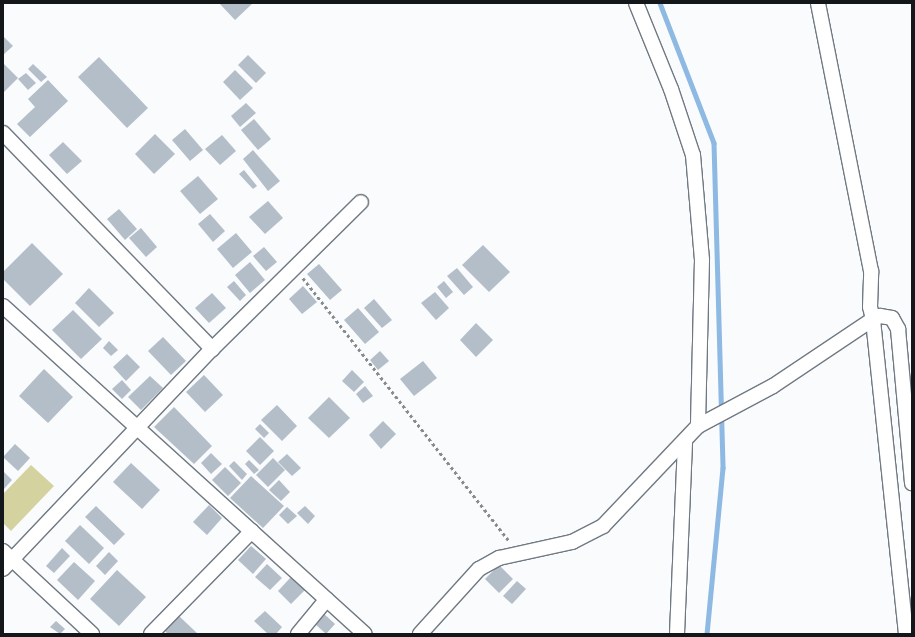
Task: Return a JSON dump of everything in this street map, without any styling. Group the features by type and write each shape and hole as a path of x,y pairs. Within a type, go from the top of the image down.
{"street":[{"path":"636,3 671,89 693,155 702,260 702,423"},
{"path":"818,3 871,271 870,307 873,319 906,634"},
{"path":"3,133 212,349"},
{"path":"92,634 6,560 212,349 296,268 361,202"},
{"path":"3,306 135,428 252,531 365,634"},
{"path":"420,634 479,569 499,558 572,542 603,526 702,423 800,370 873,319 888,316 896,322 898,329 912,483"},
{"path":"677,634 684,441"},
{"path":"151,634 252,531"},
{"path":"298,634 326,599"}],"path":[{"path":"296,268 520,554"}],"shaded area":[{"path":"31,465 54,486 11,531 3,523 3,494"}],"building":[{"path":"219,3 253,3 235,20"},
{"path":"3,36 13,46 3,55"},
{"path":"248,55 266,73 256,83 238,65"},
{"path":"99,57 148,108 127,128 78,77"},
{"path":"3,63 18,78 3,93"},
{"path":"33,64 47,77 41,82 28,69"},
{"path":"235,70 253,88 240,100 223,82"},
{"path":"26,73 36,83 28,90 18,79"},
{"path":"48,80 68,101 30,137 17,124 35,107 28,99"},
{"path":"246,103 256,113 240,127 231,116"},
{"path":"254,119 271,139 258,150 241,130"},
{"path":"185,129 203,150 190,161 172,140"},
{"path":"155,134 175,154 154,174 135,154"},
{"path":"222,135 236,151 220,165 205,149"},
{"path":"63,142 82,161 67,174 49,155"},
{"path":"253,150 280,181 268,191 243,159"},
{"path":"244,170 257,186 253,189 239,174"},
{"path":"198,176 218,199 200,214 180,191"},
{"path":"268,201 283,218 265,234 249,217"},
{"path":"119,209 137,229 125,240 107,219"},
{"path":"210,214 225,231 213,242 198,224"},
{"path":"141,228 157,247 146,257 129,238"},
{"path":"236,233 252,252 233,268 217,249"},
{"path":"32,243 63,274 30,306 3,279 3,272"},
{"path":"483,245 510,272 489,292 462,265"},
{"path":"264,247 277,262 266,271 253,256"},
{"path":"250,262 265,280 250,293 235,275"},
{"path":"319,264 342,290 330,300 307,274"},
{"path":"457,268 473,287 464,295 447,276"},
{"path":"234,281 246,295 240,301 227,287"},
{"path":"444,281 453,292 446,298 437,287"},
{"path":"303,286 317,302 302,314 289,299"},
{"path":"89,288 114,313 99,327 75,303"},
{"path":"435,292 449,308 436,320 421,303"},
{"path":"212,293 226,308 209,323 195,308"},
{"path":"374,299 392,320 382,328 364,308"},
{"path":"358,308 379,332 365,344 344,320"},
{"path":"73,310 102,339 81,359 52,330"},
{"path":"476,323 493,340 476,357 460,340"},
{"path":"163,337 186,361 171,375 148,351"},
{"path":"109,341 118,350 111,356 103,348"},
{"path":"380,351 389,361 378,370 370,360"},
{"path":"127,354 140,367 126,381 113,367"},
{"path":"423,361 437,378 414,396 400,379"},
{"path":"44,369 73,397 48,423 19,396"},
{"path":"352,370 364,382 354,392 342,381"},
{"path":"204,375 223,395 205,412 186,392"},
{"path":"150,376 163,388 141,410 128,397"},
{"path":"122,380 131,390 122,399 112,389"},
{"path":"365,386 373,396 363,403 356,394"},
{"path":"329,397 350,418 329,438 308,418"},
{"path":"277,405 297,426 282,441 261,420"},
{"path":"174,407 212,446 194,464 154,427"},
{"path":"383,421 396,434 381,449 369,435"},
{"path":"260,424 269,433 264,438 255,429"},
{"path":"260,437 274,451 260,465 246,451"},
{"path":"15,444 30,458 18,471 3,457"},
{"path":"211,453 222,464 211,474 201,463"},
{"path":"287,454 301,468 292,476 278,462"},
{"path":"273,458 285,470 268,487 256,475"},
{"path":"249,460 259,470 254,474 245,464"},
{"path":"234,461 247,474 242,480 229,466"},
{"path":"131,463 160,490 142,509 113,482"},
{"path":"225,467 241,483 228,496 212,480"},
{"path":"3,471 12,480 3,490"},
{"path":"251,476 284,506 263,528 230,498"},
{"path":"279,480 290,492 281,501 269,490"},
{"path":"209,505 222,518 207,535 193,522"},
{"path":"96,506 125,534 114,545 85,517"},
{"path":"305,506 315,516 308,524 297,513"},
{"path":"287,507 297,516 288,524 279,515"},
{"path":"80,525 104,548 89,564 65,541"},
{"path":"251,546 266,559 253,574 238,560"},
{"path":"62,548 70,556 54,573 46,566"},
{"path":"109,552 118,561 105,575 96,566"},
{"path":"74,562 95,581 78,600 57,580"},
{"path":"267,564 282,578 270,590 255,577"},
{"path":"499,565 513,579 499,593 485,579"},
{"path":"117,570 146,597 119,626 90,599"},
{"path":"291,577 305,590 291,604 278,591"},
{"path":"517,581 526,589 512,604 503,596"},
{"path":"265,611 282,627 276,634 268,634 254,621"},
{"path":"322,612 335,624 326,634 313,622"},
{"path":"179,616 198,634 168,634 165,631"},
{"path":"56,621 65,629 60,634 50,627"}],"waterway":[{"path":"660,3 714,143 723,468 707,634"}]}
